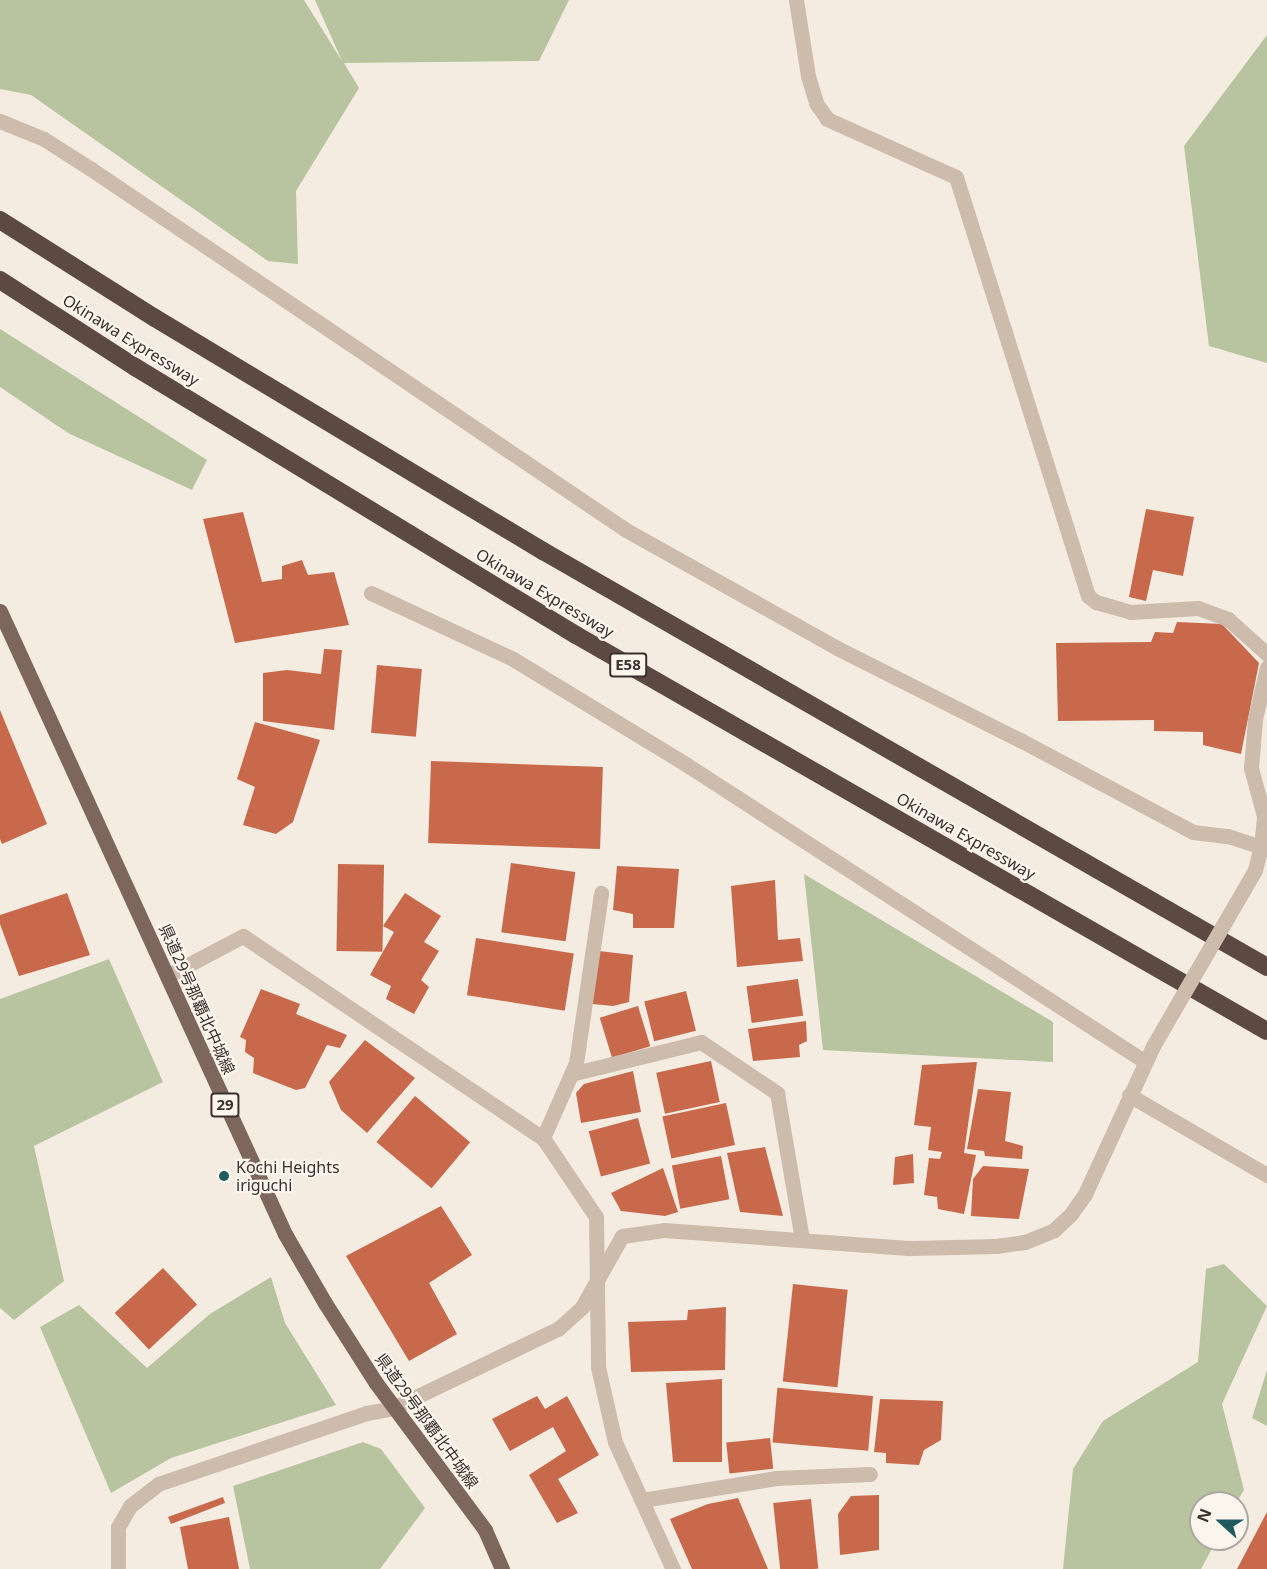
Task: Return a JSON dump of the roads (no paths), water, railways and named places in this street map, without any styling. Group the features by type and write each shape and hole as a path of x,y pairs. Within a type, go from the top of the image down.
{"highway":[{"name":"Okinawa Expressway","path":"0,220 155,318 553,557 1267,967"},
{"name":"Okinawa Expressway","path":"0,280 146,374 546,617 1267,1031"}],"main road":[{"name":"県道29号那覇北中城線","path":"0,611 285,1234 325,1303 393,1408 485,1530 502,1569"}],"street":[{"path":"795,0 808,76 816,103 827,119 956,177 1089,596 1096,602 1130,612 1198,608 1228,619 1267,654"},
{"path":"0,121 44,139 91,169 626,530 837,648 1022,741 1193,832 1228,836 1264,847"},
{"path":"371,592 524,665 687,765 1144,1061"},
{"path":"118,1569 118,1527 130,1506 158,1484 366,1413 393,1408 559,1328 582,1307 622,1236 664,1230 911,1248 996,1246 1025,1242 1054,1230 1071,1214 1085,1194 1144,1061 1255,870 1264,847 1264,816 1251,768 1255,719 1267,667"},
{"path":"543,1138 576,1062 601,892"},
{"path":"167,976 243,936 543,1138 596,1217 598,1367 615,1442 673,1569"},
{"path":"571,1074 700,1042 777,1093 802,1240"},
{"path":"1129,1095 1267,1175"},
{"path":"642,1500 776,1478 870,1474"}],"place":[{"name":"Kochi Heights iriguchi","path":"224,1176"}]}
